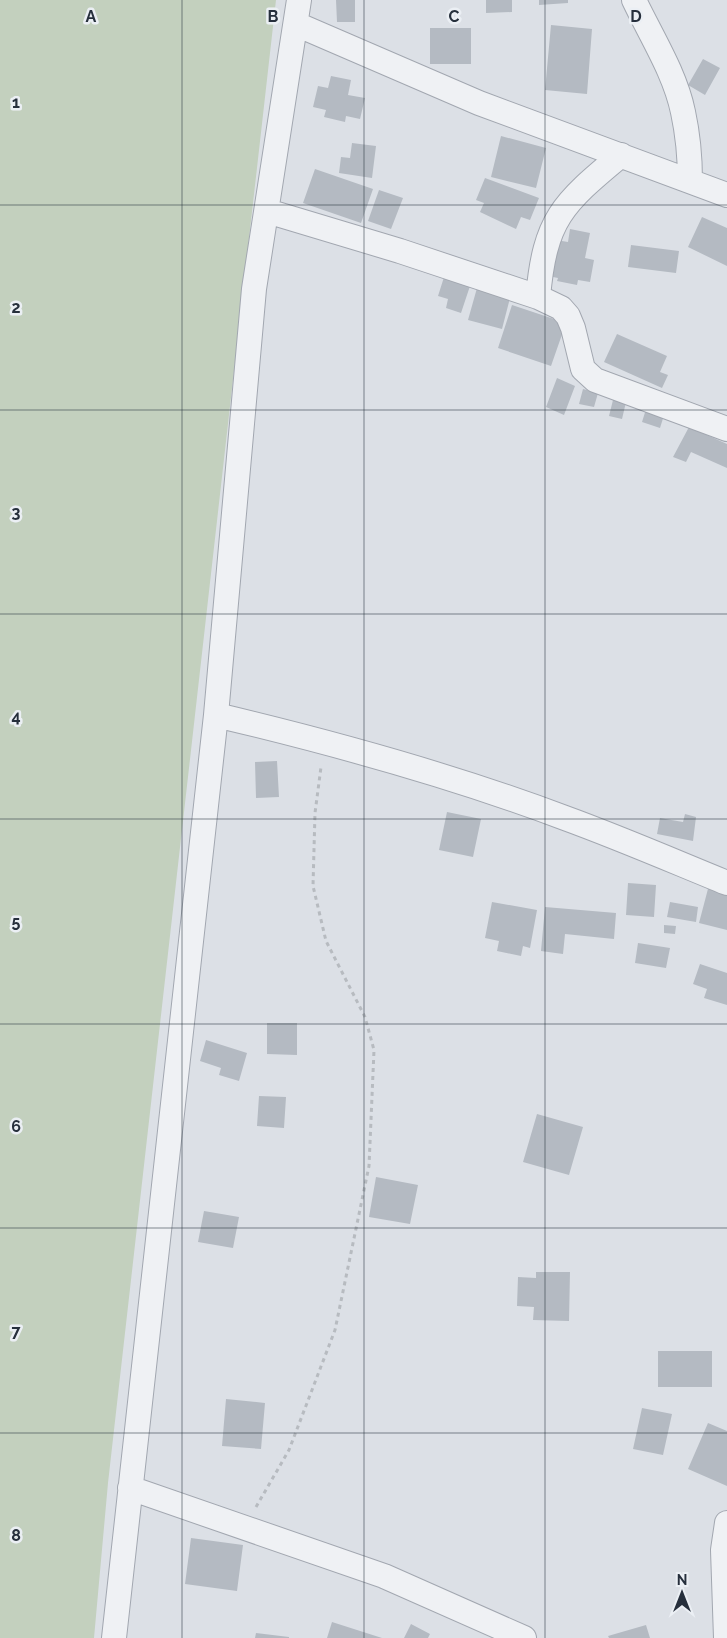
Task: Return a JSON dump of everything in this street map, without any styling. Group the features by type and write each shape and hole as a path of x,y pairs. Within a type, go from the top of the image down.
{"street":[{"path":"114,1638 216,715 254,289 299,0"},
{"path":"634,0 666,64 683,111 690,154 690,181"},
{"path":"296,24 479,103 727,195"},
{"path":"538,297 541,263 549,233 566,204 621,155"},
{"path":"267,211 400,250 538,297 561,308 568,316 582,369 595,380 727,429"},
{"path":"216,715 325,741 565,818 727,883"},
{"path":"130,1488 243,1529 384,1576 524,1638"},
{"path":"726,1638 723,1550 727,1523"}],"path":[{"path":"243,1529 289,1450 335,1330 369,1166 374,1050 365,1017 326,942 313,886 315,813 325,741"}],"green space":[{"path":"0,0 276,0 108,1483 94,1638 0,1638"}],"building":[{"path":"336,0 355,0 355,22 337,22"},
{"path":"486,0 512,0 512,12 486,13"},
{"path":"539,0 568,0 568,3 539,5"},
{"path":"551,25 592,29 587,94 545,90"},
{"path":"430,28 471,28 471,64 430,64"},
{"path":"703,59 720,68 705,95 688,85"},
{"path":"331,76 351,80 348,95 365,98 360,119 346,116 345,122 324,117 326,110 313,107 318,86 328,88"},
{"path":"501,136 546,148 536,188 491,177"},
{"path":"352,143 376,146 372,178 339,173 341,157 350,158"},
{"path":"315,169 373,189 361,223 303,203"},
{"path":"485,178 539,198 530,220 521,217 516,229 480,212 484,203 476,200"},
{"path":"379,190 403,198 391,229 368,221"},
{"path":"702,217 727,228 727,266 688,247"},
{"path":"570,229 590,233 585,258 594,260 590,282 578,280 577,285 557,281 558,278 548,276 556,240 568,242"},
{"path":"631,245 679,251 676,273 628,267"},
{"path":"445,274 471,283 461,313 446,308 448,299 438,296"},
{"path":"477,288 510,298 502,329 468,320"},
{"path":"512,305 566,323 551,366 498,348"},
{"path":"617,334 667,356 660,372 668,375 662,388 604,362"},
{"path":"557,378 575,386 564,415 546,407"},
{"path":"583,389 598,393 594,407 579,404"},
{"path":"614,396 627,398 622,419 609,416"},
{"path":"647,406 665,412 660,428 642,422"},
{"path":"689,427 727,444 727,468 691,452 686,462 673,457"},
{"path":"277,761 279,797 256,798 255,762"},
{"path":"447,812 481,819 473,857 439,850"},
{"path":"685,814 696,817 693,841 657,834 660,818 683,822"},
{"path":"628,883 656,885 654,917 626,915"},
{"path":"709,885 727,889 727,930 699,923"},
{"path":"492,902 537,910 530,948 523,946 521,956 497,951 499,941 485,938"},
{"path":"670,902 698,907 696,922 667,917"},
{"path":"545,907 616,913 614,939 565,934 563,954 541,951"},
{"path":"664,925 676,926 675,934 664,933"},
{"path":"638,943 670,948 666,968 635,963"},
{"path":"700,964 727,973 727,1005 704,998 707,989 693,984"},
{"path":"267,1023 297,1023 297,1055 267,1054"},
{"path":"206,1040 247,1053 239,1081 219,1075 221,1068 200,1061"},
{"path":"259,1096 286,1097 284,1128 257,1126"},
{"path":"537,1114 583,1127 569,1175 523,1162"},
{"path":"376,1177 418,1185 410,1224 369,1217"},
{"path":"204,1211 239,1217 233,1248 198,1242"},
{"path":"536,1272 570,1272 569,1321 533,1320 534,1307 517,1306 518,1277 536,1278"},
{"path":"658,1351 712,1351 712,1387 658,1387"},
{"path":"226,1399 265,1403 261,1449 222,1446"},
{"path":"642,1408 672,1414 663,1455 633,1449"},
{"path":"708,1423 727,1431 727,1486 688,1469"},
{"path":"191,1538 243,1545 237,1591 185,1584"},
{"path":"332,1622 382,1638 327,1638"},
{"path":"411,1624 430,1634 428,1638 404,1638"},
{"path":"646,1625 650,1638 609,1638 608,1636"},
{"path":"256,1633 289,1637 289,1638 255,1638"}]}
